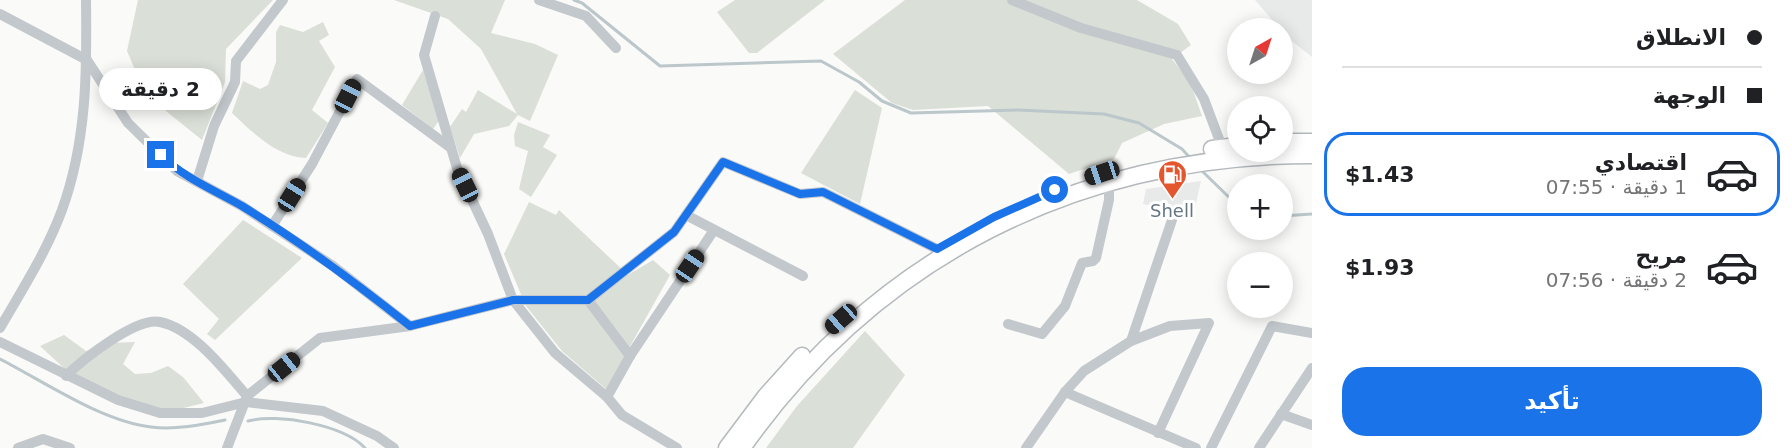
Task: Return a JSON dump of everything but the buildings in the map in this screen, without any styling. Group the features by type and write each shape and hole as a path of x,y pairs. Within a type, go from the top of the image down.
{"highway":[{"path":"1293,142 1312,142"},
{"path":"742,448 806,368 844,330 895,289 944,256 996,227 1068,195 1227,147"},
{"path":"727,448 766,396 826,332 871,293 937,249 994,217 1055,190 1118,168 1196,156 1312,155"}],"street":[{"path":"0,328 43,253 62,211 81,138 87,60 86,0"},
{"path":"197,181 214,126 235,82 236,61 280,8 284,0"},
{"path":"538,0 586,16 616,48"},
{"path":"1012,0 1081,28 1177,55 1227,141"},
{"path":"0,14 87,60 128,123 177,171 273,226 333,266 410,326"},
{"path":"435,16 424,55 457,168 488,234 513,300 555,353 607,397 622,415 677,448"},
{"path":"273,226 312,164 357,79 451,148"},
{"path":"0,342 118,400 160,413 202,413 246,399 320,338 410,326 513,300 588,300 674,232 723,162 800,194 823,192 937,249"},
{"path":"1008,324 1042,334 1065,306 1082,263 1094,261 1096,258 1109,200 1109,181"},
{"path":"686,215 802,276"},
{"path":"1131,341 1172,220"},
{"path":"607,397 630,356 714,230"},
{"path":"588,300 630,356"},
{"path":"66,376 84,358 113,340 147,322 160,322 202,344 246,399 323,411 377,436 394,448"},
{"path":"1026,448 1065,392 1084,371 1131,341 1170,326 1209,323 1158,432"},
{"path":"1211,448 1272,326 1312,333"},
{"path":"1258,448 1312,368"},
{"path":"1065,392 1196,448"},
{"path":"227,448 246,399"},
{"path":"1281,414 1312,425"},
{"path":"18,448 43,440 70,448"}],"shaded area":[{"path":"138,0 273,0 226,49 225,82 202,140 146,95 127,51"},
{"path":"394,0 505,0 491,33 535,44 558,55 530,121 518,115 509,126 474,134 460,158 450,127 462,109 466,112 478,90 517,114 481,49 448,19"},
{"path":"735,0 825,0 757,53 749,53 717,12"},
{"path":"905,0 1137,0 1178,24 1191,45 1172,59 1190,82 1202,116 1164,124 1122,143 1114,159 1069,174 988,106 913,110 892,103 833,54"},
{"path":"1255,0 1312,0 1312,57 1293,42 1293,18 1270,18"},
{"path":"323,22 329,35 319,41 335,67 312,110 328,123 306,158 295,157 266,142 232,113 243,81 260,89 268,85 276,62 276,32 280,25 303,32"},
{"path":"423,70 440,119 433,129 402,105"},
{"path":"855,90 882,108 860,204 801,173"},
{"path":"518,122 550,135 543,147 557,155 531,197 519,189 528,151 515,146 514,135"},
{"path":"1201,181 1193,216 1143,204 1146,189"},
{"path":"529,202 556,215 559,210 628,275 653,260 670,275 606,389 562,351 526,306 504,254"},
{"path":"243,220 302,258 215,340 207,334 219,319 183,284"},
{"path":"865,331 905,375 853,448 766,448 797,406"},
{"path":"64,335 86,351 110,343 135,342 123,364 135,374 151,373 168,366 183,377 204,403 171,411 132,402 66,370 40,346"}],"waterway":[{"path":"574,0 582,3 660,66 821,61 859,82 882,101 911,113 1018,110 1104,114 1139,123 1182,149 1192,160"},
{"path":"1201,170 1227,195"},
{"path":"1293,215 1312,214"},
{"path":"0,359 93,409 132,423 169,428 225,420"},
{"path":"248,421 276,419 310,423 342,433 365,448"}],"place":[{"name":"Shell","path":"1172,200"}],"route":[{"path":"161,155 177,171 242,206 333,266 410,326 513,300 588,300 674,232 723,162 800,194 823,192 937,249 994,217 1055,190"}]}
